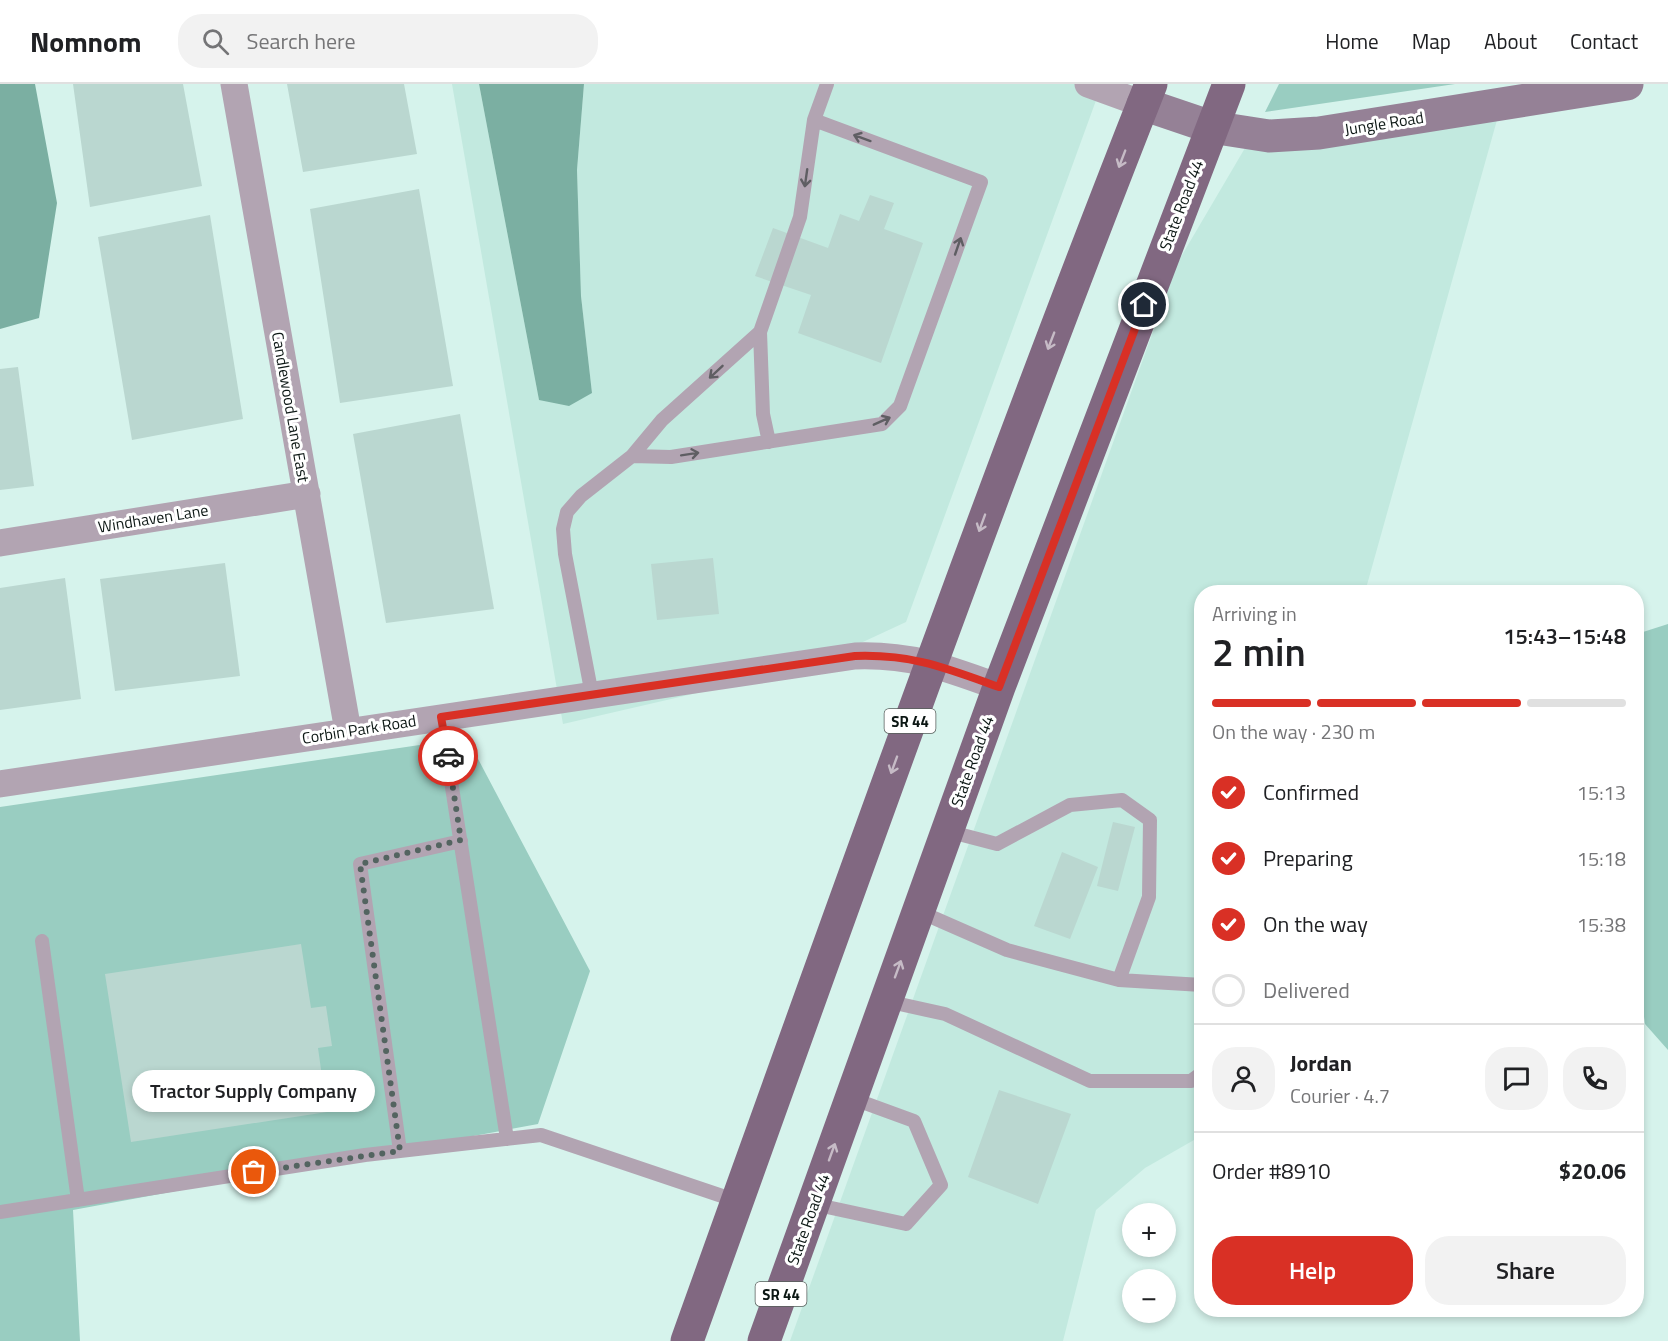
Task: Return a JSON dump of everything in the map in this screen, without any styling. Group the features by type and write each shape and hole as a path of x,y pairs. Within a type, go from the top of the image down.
{"main road":[{"name":"State Road 44","path":"764,1341 999,687 1229,84"},
{"name":"SR 44","path":"687,1341 930,662 1036,379 1147,94"}],"street":[{"name":"Candlewood Lane East","path":"234,84 348,731"},
{"path":"1088,84 1147,94"},
{"name":"Jungle Road","path":"1147,94 1211,127 1269,136 1319,133 1627,84"},
{"name":"Windhaven Lane","path":"0,543 307,494"},
{"name":"Corbin Park Road","path":"0,784 855,656 889,655 930,662 999,687"}],"lane":[{"path":"769,442 763,414 759,332 801,218 814,120 827,84"},
{"path":"632,456 671,457 882,424 892,417 900,406 911,383 981,182 814,120"},
{"path":"592,695 565,554 563,529 567,512 581,496 632,456 662,420 759,332"},
{"path":"441,717 507,1139"},
{"path":"947,831 996,844 1070,805 1122,800 1150,820 1149,897 1119,980"},
{"path":"400,1151 360,864 461,840"},
{"path":"918,911 1007,950 1119,980 1194,985"},
{"path":"42,941 78,1200"},
{"path":"886,1001 945,1014 1090,1081 1191,1081 1194,1079"},
{"path":"813,1204 906,1224 941,1185 914,1121 851,1098"},
{"path":"0,1212 400,1151 540,1135 737,1201"}],"shaded area":[{"path":"0,84 35,84 57,203 39,318 0,329"},
{"path":"452,84 479,84 539,400 592,393 581,296 577,170 584,84 1102,84 906,622 809,667 563,724"},
{"path":"479,84 584,84 577,170 581,296 592,393 569,406 539,400"},
{"path":"1279,84 1455,84 1265,112"},
{"path":"1497,120 1367,585 1194,585 1194,1140 1145,1168 1096,1210 1063,1341 790,1341 1178,262 1245,148"},
{"path":"1668,624 1668,1050 1645,1024 1644,1017 1644,632"},
{"path":"467,738 590,971 538,1124 73,1210 80,1341 0,1341 0,807"}],"building":[{"path":"73,84 183,84 202,186 90,207"},
{"path":"287,84 404,84 417,154 303,172"},
{"path":"419,189 453,386 340,403 310,209"},
{"path":"870,195 894,203 884,229 923,243 881,363 798,333 811,295 755,276 773,228 828,248 840,214 859,221"},
{"path":"210,215 243,419 132,440 98,237"},
{"path":"18,367 34,486 0,490 0,369"},
{"path":"460,414 494,609 386,623 353,434"},
{"path":"713,558 719,614 657,620 651,564"},
{"path":"225,563 240,676 115,691 100,579"},
{"path":"65,578 81,699 0,710 0,588"},
{"path":"1113,822 1135,827 1118,891 1097,886"},
{"path":"1062,852 1098,867 1070,939 1034,926"},
{"path":"301,944 311,1008 326,1006 332,1046 318,1048 327,1112 131,1142 105,974"},
{"path":"999,1090 1071,1114 1038,1204 968,1177"}],"way so far":[{"path":"254,1172 400,1151 360,864 461,840 448,756"}],"place":[{"name":"Tractor Supply Company","path":"254,1172"}],"route":[{"path":"448,756 441,717 855,656 889,655 930,662 999,687 1144,305"}]}
